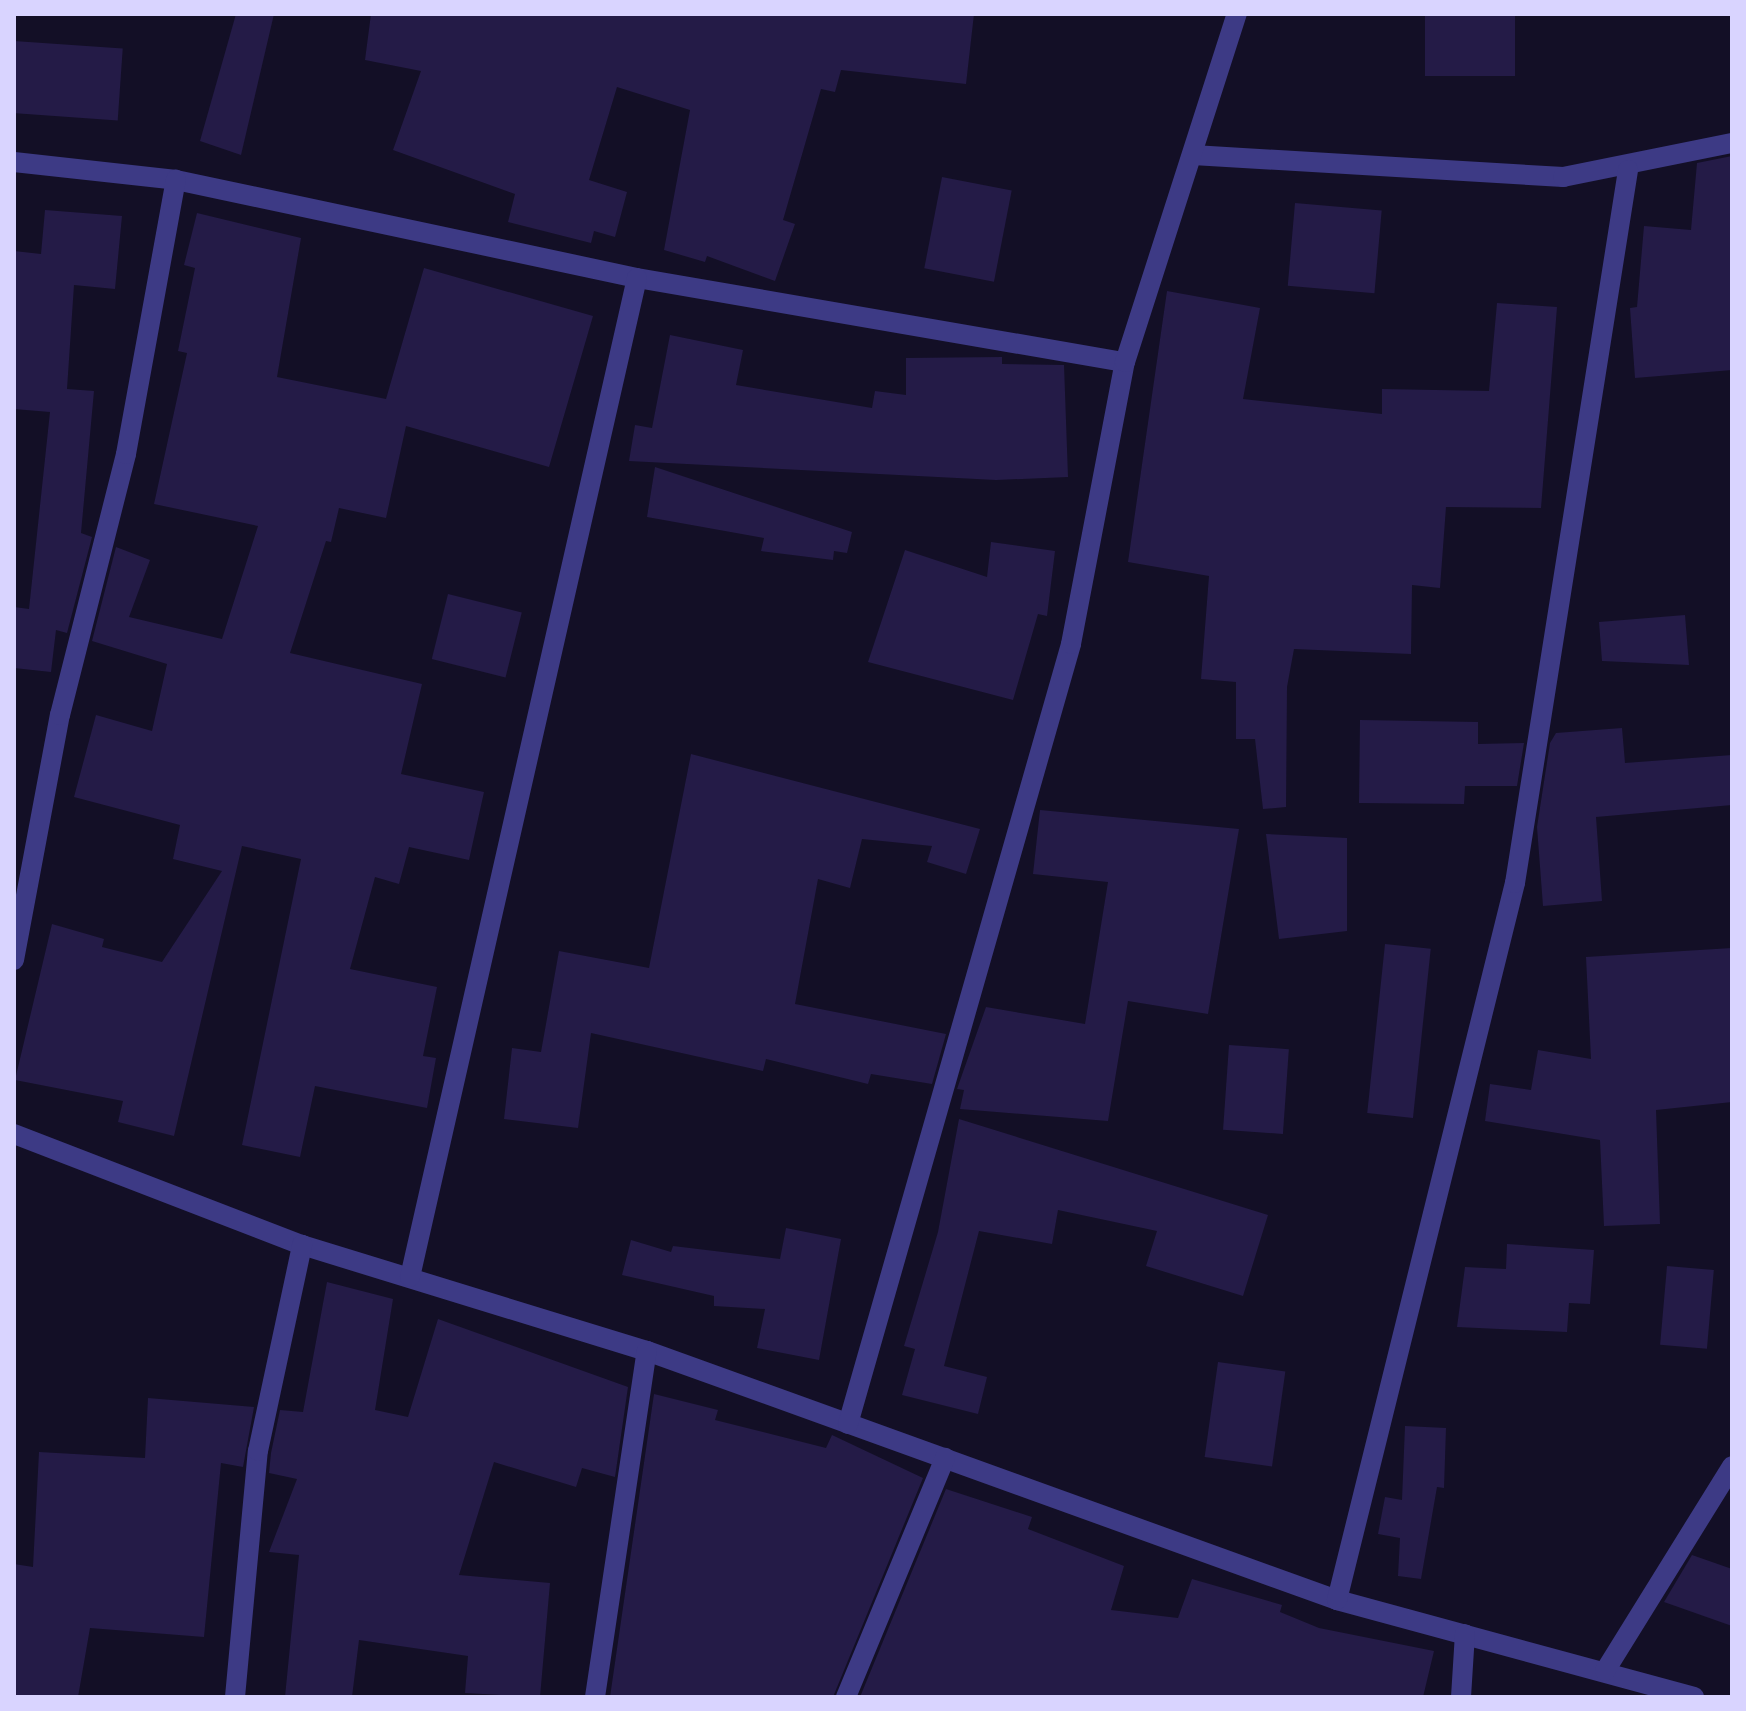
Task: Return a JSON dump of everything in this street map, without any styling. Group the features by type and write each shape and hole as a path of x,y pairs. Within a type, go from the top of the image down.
{"street":[{"path":"848,1424 1071,644 1125,362 1237,14"},
{"path":"1193,155 1563,177 1628,170 1732,143"},
{"path":"14,162 176,180 637,278 1125,362"},
{"path":"1337,1600 1515,883 1628,170"},
{"path":"14,960 60,715 126,454 176,180"},
{"path":"410,1277 637,278"},
{"path":"14,1134 302,1245 647,1351 1337,1600 1694,1697"},
{"path":"235,1697 258,1451 302,1245"},
{"path":"595,1697 647,1351"},
{"path":"846,1697 945,1458"},
{"path":"1605,1671 1732,1466"},
{"path":"1461,1697 1465,1634"}],"building":[{"path":"236,14 274,14 241,155 200,141"},
{"path":"371,14 974,14 966,84 841,70 835,92 821,89 783,220 795,224 775,281 707,256 705,262 664,250 690,110 617,87 589,180 627,192 615,237 594,231 591,243 508,222 515,194 393,150 421,71 365,60"},
{"path":"1425,14 1515,14 1515,76 1425,76"},
{"path":"14,41 123,49 118,120 14,113"},
{"path":"1732,156 1732,370 1635,378 1630,308 1637,307 1644,226 1691,230 1697,163"},
{"path":"942,177 1012,191 994,282 924,268"},
{"path":"1295,203 1382,211 1374,293 1288,286"},
{"path":"45,210 122,216 115,289 74,285 67,389 94,391 81,533 92,537 67,633 56,630 51,672 14,668 14,607 29,609 50,412 14,409 14,251 41,254"},
{"path":"197,213 301,238 277,377 386,399 424,268 593,316 549,467 406,426 386,518 339,508 331,542 326,541 290,653 422,684 401,774 484,792 469,860 409,847 399,884 375,877 350,969 437,987 423,1056 436,1058 427,1108 315,1086 300,1157 242,1145 301,859 242,846 174,1136 118,1122 123,1101 15,1080 52,924 104,939 102,947 162,962 222,871 173,859 180,825 74,797 96,715 152,731 167,664 92,641 116,547 150,560 129,617 222,639 258,526 154,504 187,353 178,351 195,268 184,265"},
{"path":"1167,291 1260,308 1243,399 1382,414 1382,389 1489,391 1497,303 1557,307 1541,508 1446,507 1440,588 1412,585 1411,654 1294,649 1287,687 1286,807 1263,809 1255,739 1236,739 1236,682 1201,679 1209,576 1128,562"},
{"path":"670,335 743,350 736,385 872,408 875,391 906,395 906,358 1002,357 1002,364 1064,365 1068,477 996,480 629,461 635,425 652,428"},
{"path":"655,467 852,532 847,553 834,551 833,560 761,551 764,538 647,517"},
{"path":"991,542 1055,551 1047,616 1038,614 1013,700 868,662 905,550 987,577"},
{"path":"448,594 522,612 506,677 432,659"},
{"path":"1685,615 1689,665 1602,661 1599,622"},
{"path":"1360,720 1478,722 1478,744 1524,743 1517,786 1465,786 1464,804 1359,803"},
{"path":"1622,728 1625,763 1732,755 1732,805 1596,817 1602,901 1543,906 1537,827 1550,743 1556,733"},
{"path":"691,754 980,829 966,874 927,862 932,846 862,839 850,888 818,879 795,1004 946,1034 932,1084 871,1074 868,1084 766,1059 763,1071 591,1033 578,1128 504,1119 512,1048 541,1052 559,951 649,968"},
{"path":"1040,810 1239,829 1208,1014 1128,1001 1108,1121 960,1109 964,1090 957,1089 986,1007 1085,1024 1108,882 1033,874"},
{"path":"1266,834 1347,838 1347,931 1279,939"},
{"path":"1385,944 1431,949 1413,1118 1367,1113"},
{"path":"1732,948 1732,1102 1656,1110 1660,1224 1604,1226 1600,1140 1485,1121 1490,1084 1531,1090 1538,1050 1591,1059 1586,957"},
{"path":"1229,1045 1289,1049 1283,1134 1223,1130"},
{"path":"959,1119 1268,1215 1243,1296 1146,1266 1157,1231 1058,1210 1052,1244 979,1231 944,1366 987,1377 978,1414 902,1395 915,1349 904,1346 938,1232"},
{"path":"786,1228 841,1239 819,1360 757,1348 765,1309 714,1306 714,1296 622,1275 631,1240 671,1252 673,1246 780,1259"},
{"path":"1507,1244 1594,1250 1590,1304 1569,1303 1567,1332 1457,1327 1465,1267 1506,1269"},
{"path":"1667,1266 1714,1270 1707,1349 1660,1345"},
{"path":"327,1282 393,1299 375,1410 408,1417 438,1319 628,1387 615,1477 582,1468 576,1487 494,1462 459,1575 550,1583 540,1697 465,1693 468,1656 359,1640 352,1697 285,1697 299,1555 269,1552 297,1479 269,1473 271,1453 280,1410 303,1412"},
{"path":"1218,1362 1285,1371 1272,1467 1205,1457"},
{"path":"654,1394 718,1410 715,1420 826,1448 832,1435 923,1478 833,1697 610,1697"},
{"path":"148,1398 254,1407 243,1467 221,1463 204,1637 90,1628 78,1697 14,1697 14,1564 33,1567 39,1452 145,1458"},
{"path":"1405,1426 1446,1428 1444,1488 1437,1487 1421,1579 1398,1576 1400,1538 1378,1534 1385,1497 1402,1500"},
{"path":"946,1489 1032,1517 1028,1529 1124,1566 1111,1610 1178,1618 1192,1579 1282,1605 1280,1612 1319,1628 1434,1651 1423,1697 860,1697"},
{"path":"1692,1555 1732,1569 1732,1626 1664,1602"}]}
